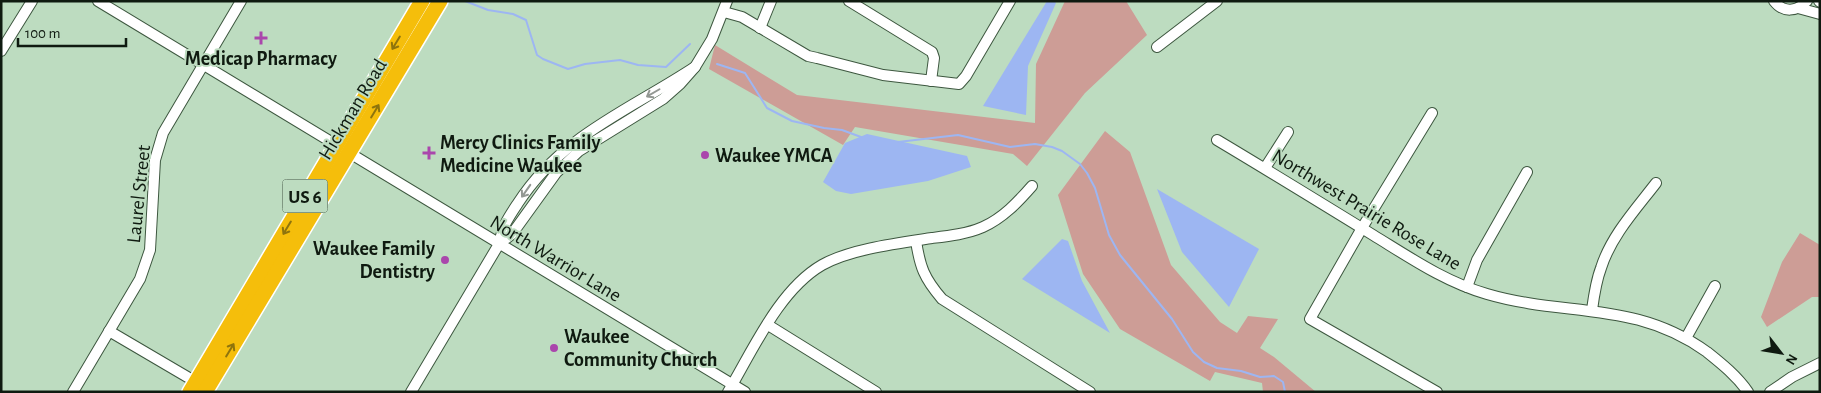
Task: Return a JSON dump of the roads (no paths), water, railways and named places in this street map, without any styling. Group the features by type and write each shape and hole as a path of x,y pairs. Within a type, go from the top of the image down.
{"highway":[{"name":"Hickman Road","path":"202,389 336,145 422,1"},
{"name":"Hickman Road","path":"202,389 350,153 440,1"}],"street":[{"path":"1,51 32,1"},
{"name":"North Warrior Lane","path":"98,1 499,244 730,388 745,392"},
{"name":"Laurel Street","path":"73,392 140,279 147,262 151,240 154,168 158,146 169,121 241,1"},
{"path":"411,392 499,244 512,234 556,173 579,152 663,99 680,84 694,67 712,39 727,1"},
{"path":"760,28 771,1"},
{"path":"850,1 932,52 934,58 931,81"},
{"path":"1157,47 1217,1"},
{"path":"1774,1 1781,8 1788,10 1798,8 1820,14"},
{"path":"1798,8 1807,1"},
{"path":"724,12 742,17 808,56 883,75 959,84 1007,2"},
{"path":"1432,113 1362,228 1310,319 1437,392"},
{"path":"1265,168 1288,132"},
{"name":"Northwest Prairie Rose Lane","path":"1217,140 1432,271 1486,294 1512,300 1629,316 1657,325 1686,338 1720,362 1742,383 1748,392"},
{"path":"1467,286 1477,260 1527,172"},
{"path":"1592,310 1595,287 1608,251 1656,183"},
{"path":"730,388 780,304 797,284 822,265 852,253 916,240 961,234 984,226 996,220 1018,202 1032,186"},
{"path":"916,240 919,260 928,283 942,299 1090,392"},
{"path":"1686,338 1715,286"},
{"path":"768,325 876,392"},
{"path":"109,331 202,389"},
{"path":"1770,392 1792,377 1820,363"}],"water":[{"path":"1047,1 1054,1 1056,3 1028,66 1026,115 983,106"},
{"path":"867,134 967,156 971,167 928,181 851,194 836,191 823,182 845,143"},
{"path":"1157,189 1259,249 1229,307 1182,252"},
{"path":"1062,239 1068,241 1082,281 1110,333 1022,279"}],"waterway":[{"path":"465,1 488,10 513,14 526,20 537,55 568,69 585,64 620,60 638,65 666,67 690,44"},
{"path":"717,64 745,73 767,108 792,121 842,130 861,137"},
{"path":"898,142 958,135 1010,147 1035,144 1062,151 1080,164 1087,173 1095,188 1109,235 1120,255 1172,319 1193,352 1204,362 1217,368 1241,371 1260,377 1274,376 1283,382 1285,392"}],"place":[{"name":"Medicap Pharmacy","path":"261,38"},
{"name":"Mercy Clinics Family Medicine Waukee","path":"429,153"},
{"name":"Waukee YMCA","path":"705,155"},
{"name":"Waukee Family Dentistry","path":"445,260"},
{"name":"Waukee Community Church","path":"554,348"}]}
